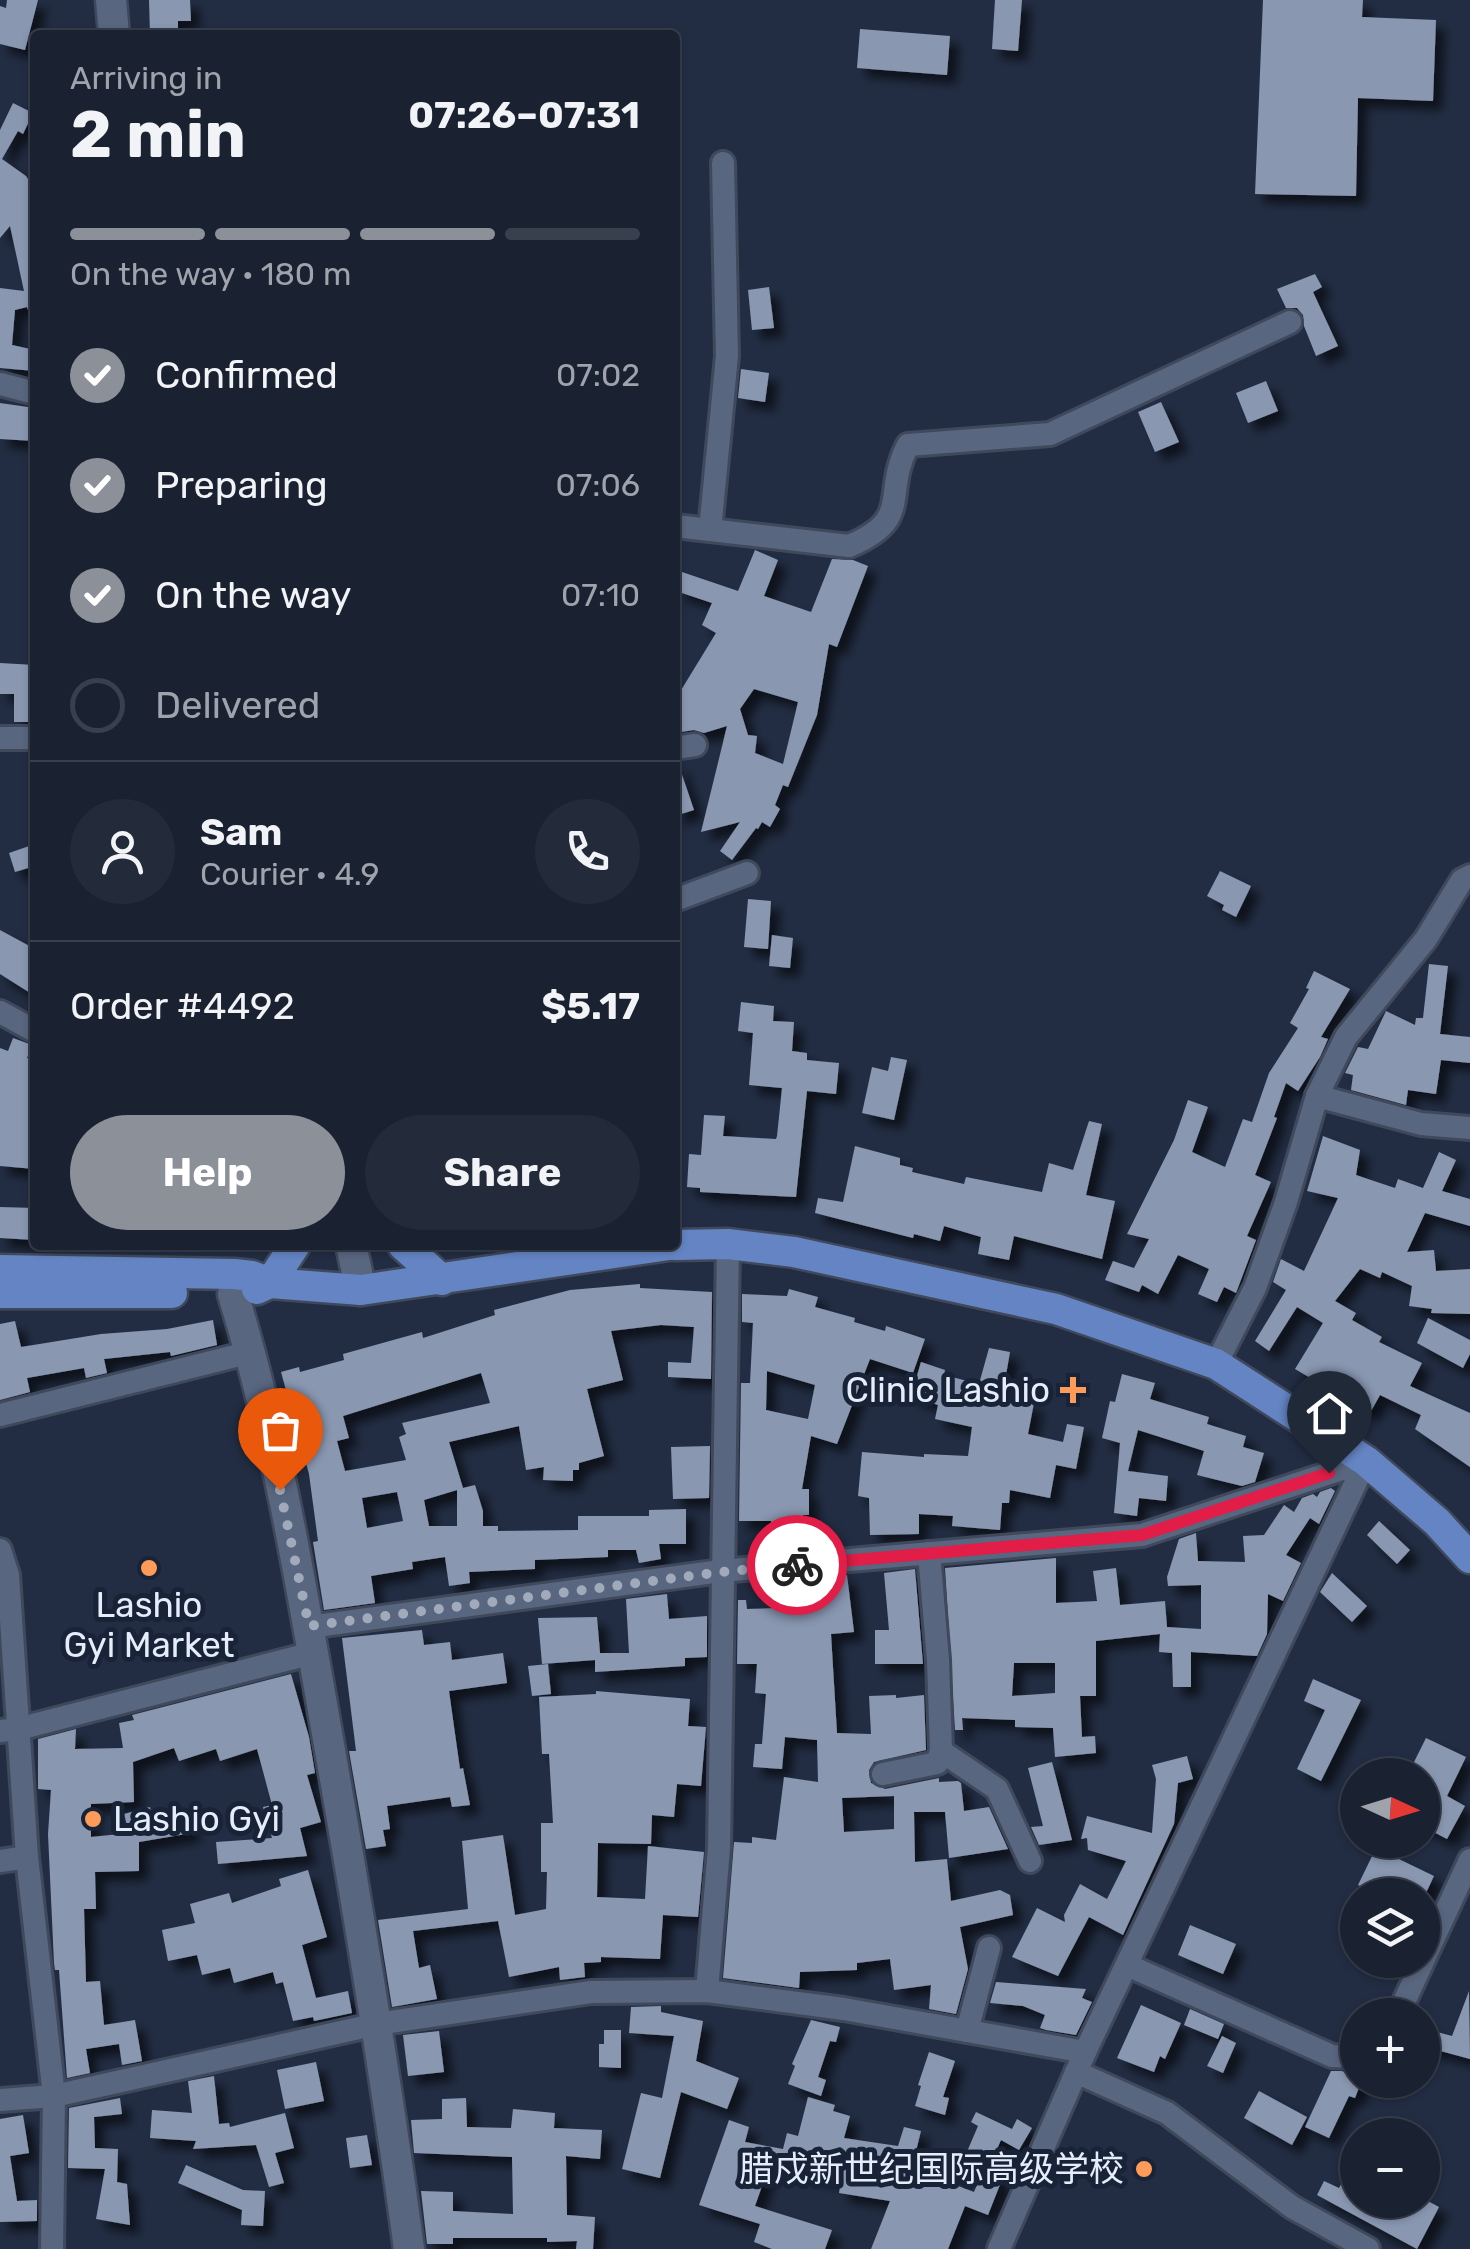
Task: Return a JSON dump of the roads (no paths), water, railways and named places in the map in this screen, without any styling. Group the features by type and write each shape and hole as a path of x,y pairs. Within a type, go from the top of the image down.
{"main road":[{"path":"680,1245 728,1244 794,1252 1056,1309 1216,1364 1366,1460 1437,1522 1470,1558"},
{"path":"0,1293 252,1292 270,1283 292,1250"},
{"path":"409,1250 442,1280"},
{"path":"0,1270 234,1274 270,1283 361,1290 639,1250"}],"street":[{"path":"111,0 114,30"},
{"path":"710,530 727,356 723,163"},
{"path":"680,527 849,546 872,537 890,519 900,460 908,445 1050,434 1290,322"},
{"path":"0,384 30,392"},
{"path":"0,738 30,738"},
{"path":"680,898 747,873"},
{"path":"1216,1364 1254,1288 1286,1202 1317,1096 1346,1037 1426,939 1462,880 1470,876"},
{"path":"0,1012 30,1028"},
{"path":"1317,1096 1420,1124 1470,1128"},
{"path":"707,1991 719,1848 728,1244"},
{"path":"352,1250 361,1290"},
{"path":"233,1294 251,1352 311,1640 378,2024 408,2249"},
{"path":"0,1415 251,1352"},
{"path":"9,1730 311,1640 721,1572 1142,1535 1366,1460"},
{"path":"999,2249 1126,1965 1366,1460"},
{"path":"0,1550 8,1576 9,1730 54,2096 52,2249"},
{"path":"884,1774 937,1763 941,1751 929,1553"},
{"path":"941,1751 996,1789 1030,1861"},
{"path":"0,1862 27,1857"},
{"path":"1406,1998 1470,1860"},
{"path":"967,2031 989,1948"},
{"path":"1126,1965 1340,2056"},
{"path":"0,2100 54,2096 378,2024 591,1992 707,1991 844,2009 967,2031 1081,2062 1167,2113 1292,2207 1368,2249"}],"place":[{"name":"Clinic Lashio","path":"1073,1390"},
{"name":"Lashio Gyi Market","path":"149,1568"},
{"name":"Lashio Gyi","path":"93,1819"},
{"name":"腊戍新世纪国际高级学校","path":"1144,2169"}]}
